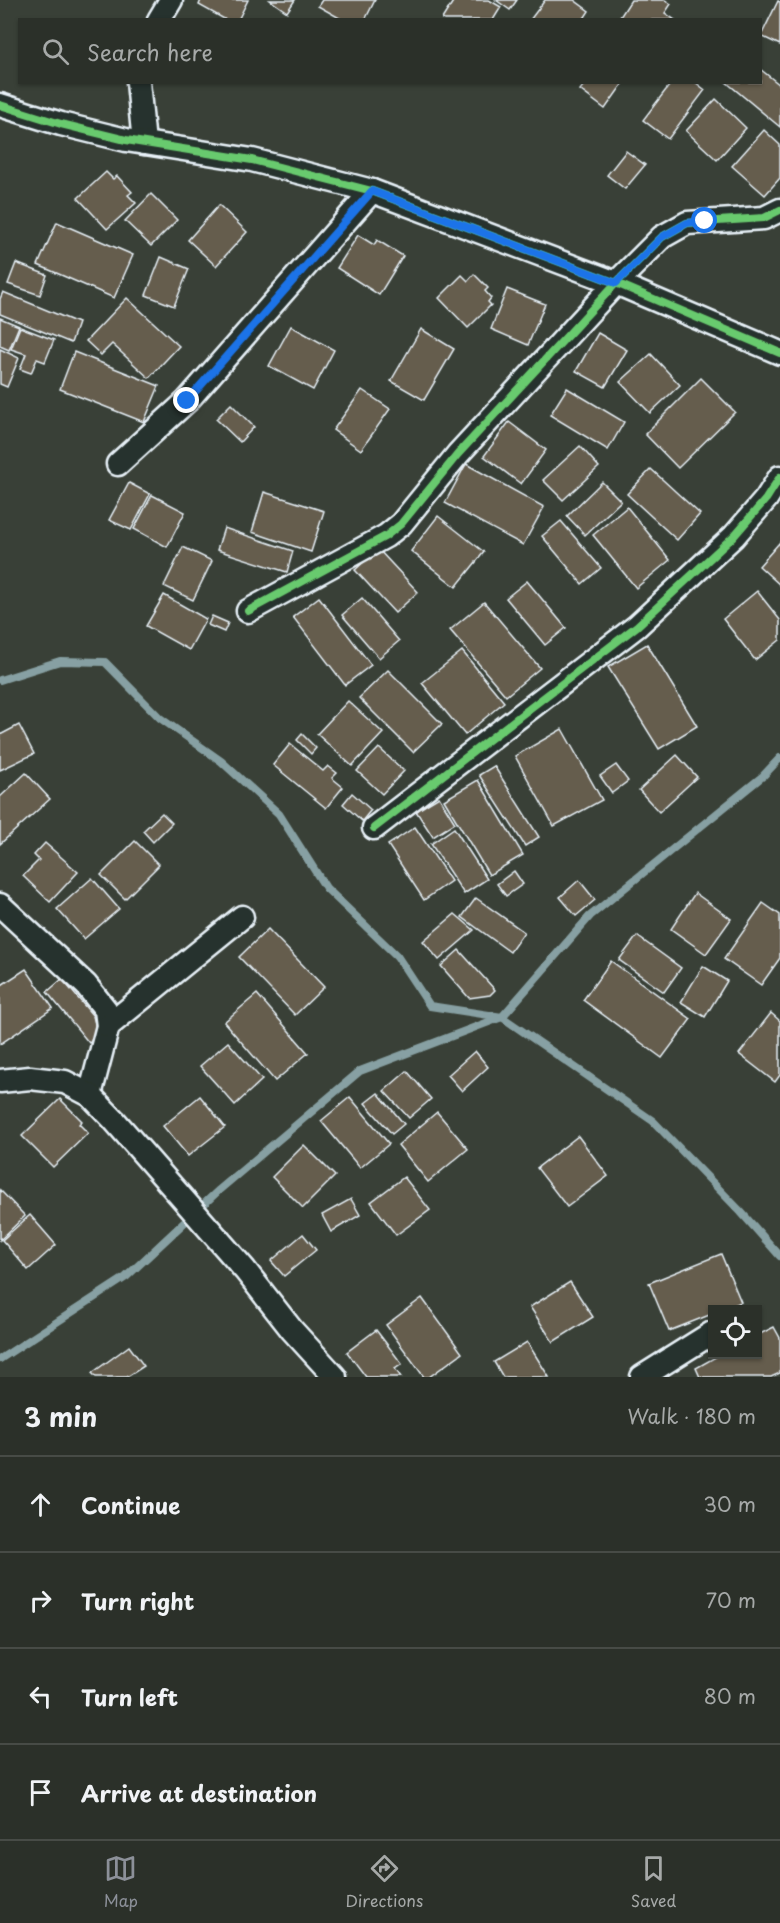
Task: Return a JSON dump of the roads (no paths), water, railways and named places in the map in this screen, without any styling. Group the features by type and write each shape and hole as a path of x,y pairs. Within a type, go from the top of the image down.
{"street":[{"path":"160,18 171,0"},
{"path":"138,84 144,143"},
{"path":"0,105 61,124 144,143 252,160 372,191 616,283 780,353"},
{"path":"118,464 187,401 372,191"},
{"path":"248,611 386,536 400,524 458,454 616,283 662,237 687,223 764,218 780,210"},
{"path":"374,828 637,626 734,536 766,499 780,477"},
{"path":"0,905 87,985 105,1010 108,1026 90,1095"},
{"path":"108,1026 242,917"},
{"path":"0,1081 30,1078 65,1082 90,1095 114,1119 245,1270 292,1330 335,1377"},
{"path":"642,1377 708,1336"}],"waterway":[{"path":"0,680 60,661 105,662 160,718 221,761 279,814 326,888 397,956 430,1006 502,1017 653,1121 780,1256"},
{"path":"0,1359 126,1277 219,1190 360,1071 502,1017 590,916 763,776 780,758"}]}
